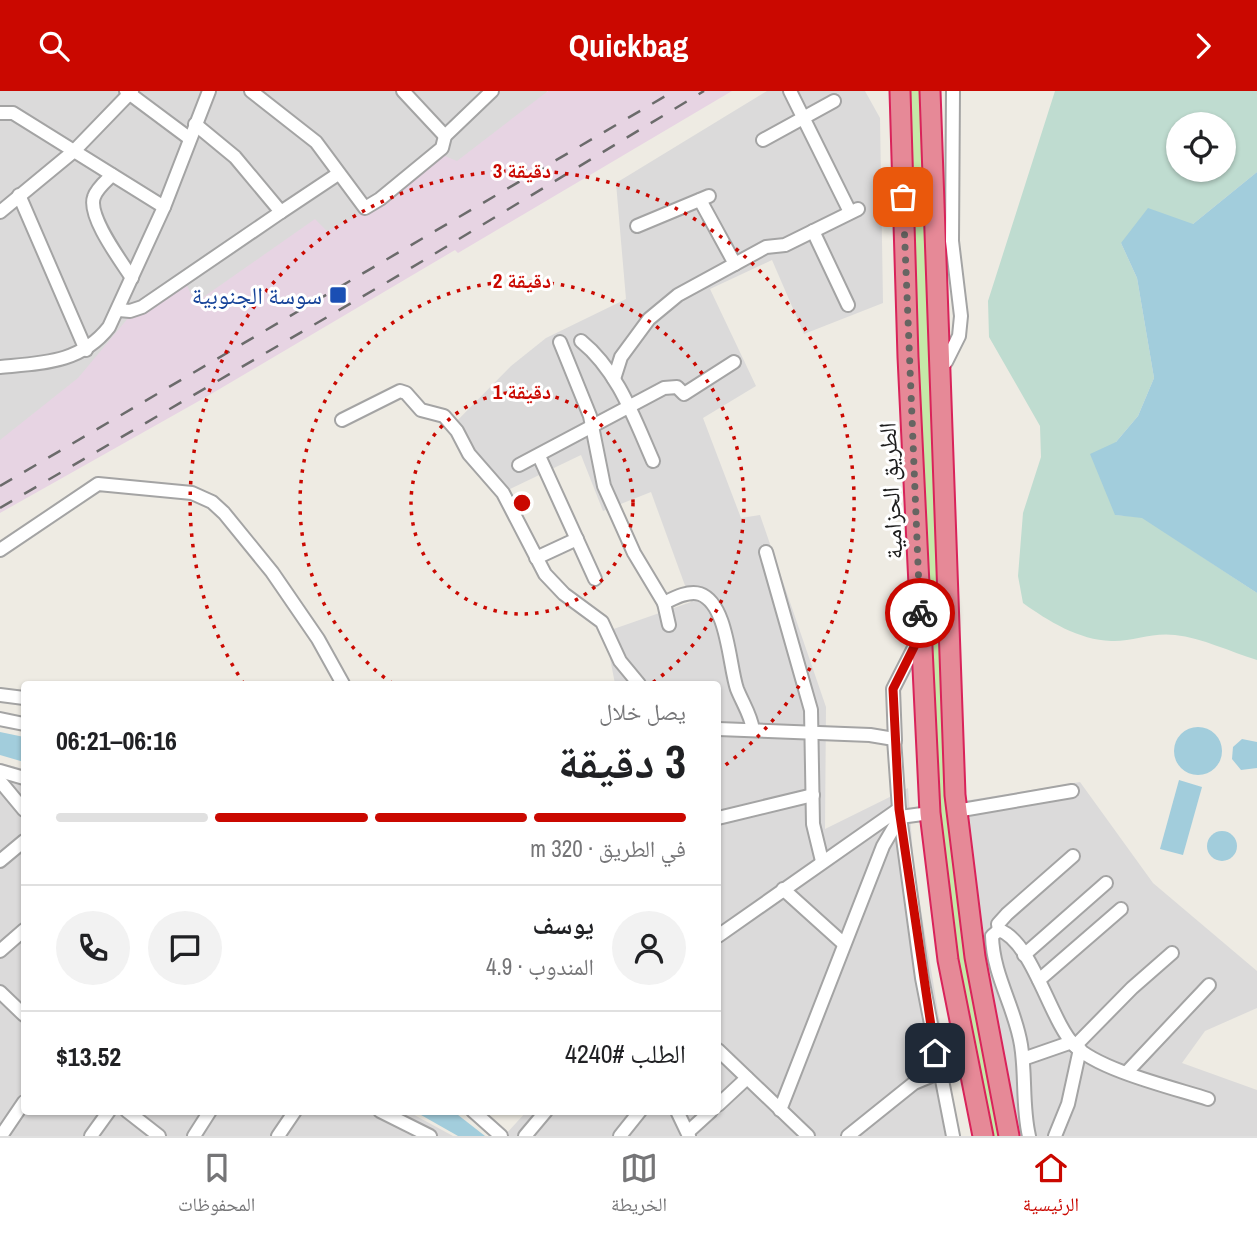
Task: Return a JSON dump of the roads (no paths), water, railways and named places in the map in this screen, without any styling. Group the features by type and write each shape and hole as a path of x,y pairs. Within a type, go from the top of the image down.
{"highway":[{"name":"الطريق الحزامية","path":"900,91 930,813 948,960 983,1136"},
{"path":"930,91 950,719 956,811 979,981 1009,1136"}],"street":[{"path":"0,366 48,363 86,350 99,340 119,310 209,91"},
{"path":"251,91 316,142 361,206 368,207 442,148 445,137 492,91"},
{"path":"403,91 445,137"},
{"path":"614,379 621,357 649,320 678,295 766,247 785,245 854,211 790,91"},
{"path":"939,363 946,362 959,336 961,316 952,241 953,91"},
{"path":"0,212 74,151 130,92 189,138"},
{"path":"763,140 834,101"},
{"path":"0,113 13,113 163,207"},
{"path":"195,124 236,157 281,212"},
{"path":"119,310 130,311 142,307 338,174"},
{"path":"112,175 96,193 93,206 115,253 132,278"},
{"path":"19,195 86,350"},
{"path":"636,226 704,198 735,264"},
{"path":"813,231 848,305"},
{"path":"581,341 595,353 614,379 653,460"},
{"path":"560,342 579,383 604,486 634,553 664,603 668,625"},
{"path":"519,465 672,386 684,394 734,362"},
{"path":"342,420 400,391 422,410 444,416 457,431 469,454 503,493 545,574 564,594 602,622 620,661 637,681"},
{"path":"538,456 595,579"},
{"path":"0,550 98,484 192,492 212,502 224,513 272,572 318,639 341,681"},
{"path":"537,558 577,539"},
{"path":"766,552 811,710 813,824 822,861"},
{"path":"664,603 685,594 699,593 708,599 723,623 737,690 751,717 753,730"},
{"path":"921,633 893,689 895,741 900,813 938,1073 953,1136"},
{"path":"0,695 21,698"},
{"path":"0,719 21,723"},
{"path":"721,729 890,736 895,741"},
{"path":"0,771 21,777"},
{"path":"0,781 21,806"},
{"path":"956,811 1072,791"},
{"path":"721,817 813,795"},
{"path":"780,1110 883,846 900,813"},
{"path":"721,934 822,861 900,813 930,813"},
{"path":"0,861 21,844"},
{"path":"999,930 998,924 1007,914 1073,856"},
{"path":"1024,955 1106,883"},
{"path":"783,889 844,944"},
{"path":"1039,979 1121,909"},
{"path":"999,930 1008,935 1024,955 1076,1046 1127,1072 1208,1099"},
{"path":"999,930 992,938 996,969 1018,1031 1023,1059 1024,1111 1029,1136"},
{"path":"0,951 21,933"},
{"path":"1023,1059 1076,1046 1132,988 1172,953"},
{"path":"1127,1072 1209,985"},
{"path":"0,992 21,1012"},
{"path":"1055,1136 1069,1104 1076,1046"},
{"path":"721,1053 808,1136"},
{"path":"848,1136 914,1083 938,1073"},
{"path":"721,1102 747,1078"},
{"path":"1,1136 21,1106"},
{"path":"91,1136 106,1115"},
{"path":"132,1115 159,1136"},
{"path":"194,1136 207,1115"},
{"path":"278,1136 292,1115"},
{"path":"388,1115 430,1136"},
{"path":"477,1115 500,1136"},
{"path":"524,1136 543,1115"},
{"path":"620,1136 637,1115"},
{"path":"679,1115 689,1134 707,1115"}],"water":[{"path":"1257,172 1257,593 1142,518 1115,515 1090,454 1116,442 1138,416 1154,378 1137,278 1121,243 1148,208 1193,224"},
{"path":"1198,727 1207,728 1215,734 1221,742 1221,760 1215,768 1207,774 1198,775 1189,774 1181,768 1175,760 1174,751 1175,742 1181,734 1189,728"},
{"path":"0,732 21,736 21,761 0,755"},
{"path":"1242,739 1257,742 1257,768 1241,770 1232,759 1233,747"},
{"path":"1179,780 1202,787 1183,855 1160,849"},
{"path":"1222,831 1228,832 1236,840 1236,852 1228,860 1222,861 1216,860 1208,852 1207,846 1208,840 1216,832"},
{"path":"421,1115 458,1115 485,1136 458,1136"}],"railway":[{"path":"0,486 674,91"},
{"path":"0,508 401,274 704,91"}],"place":[{"name":"سوسة الجنوبية","path":"338,295"}]}
